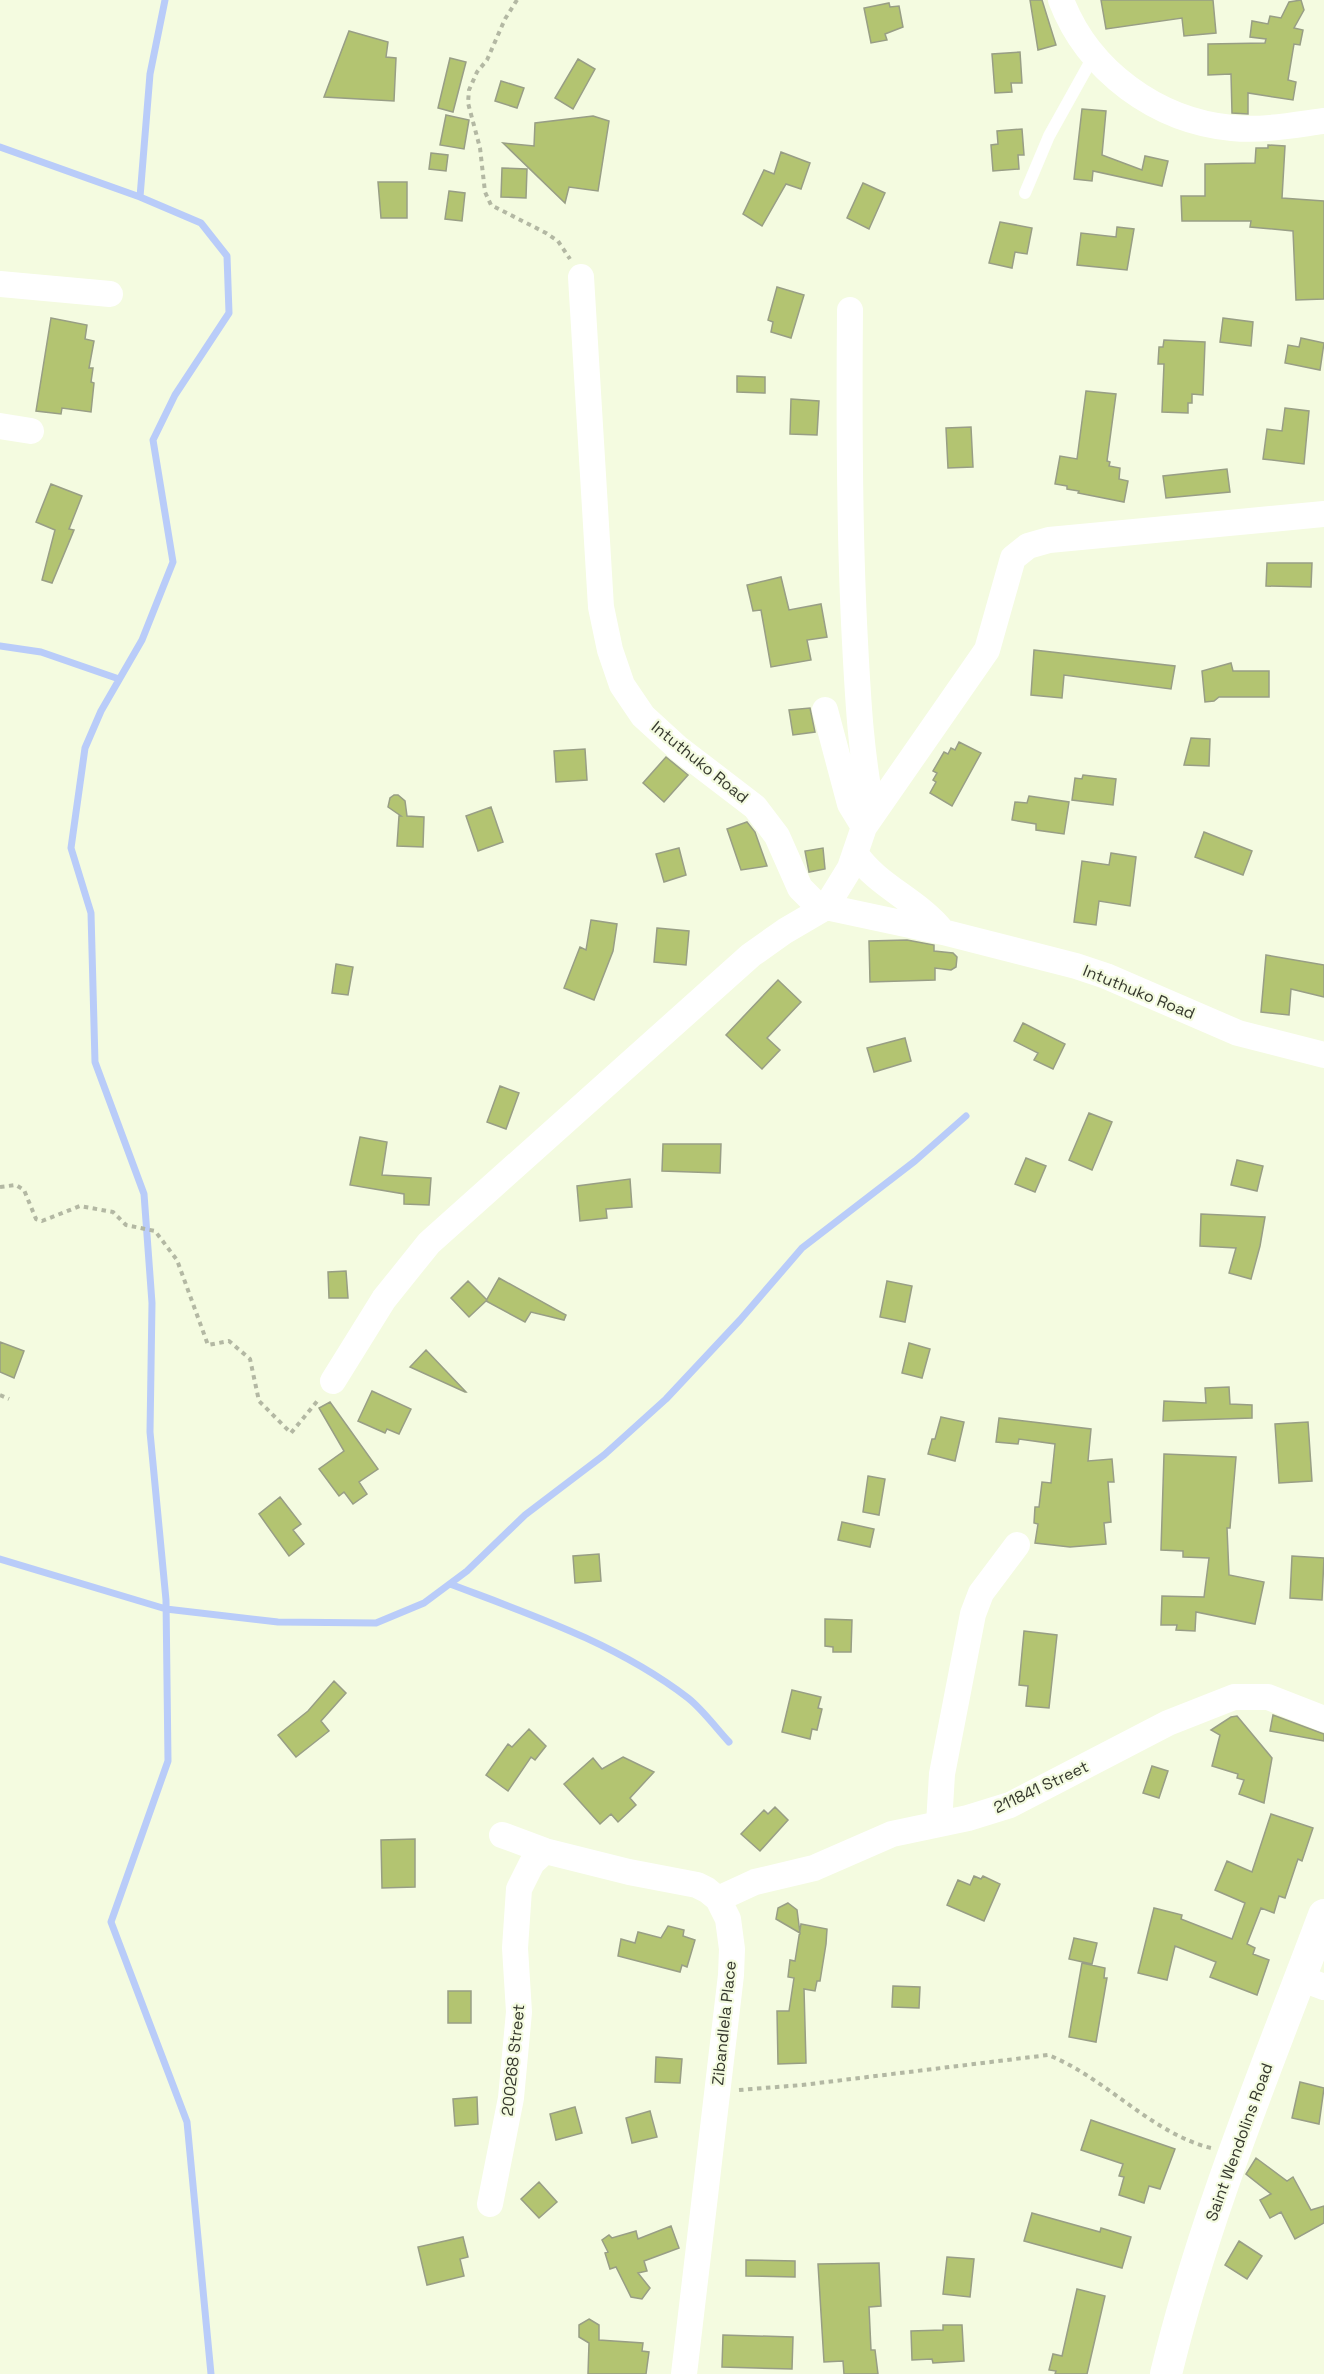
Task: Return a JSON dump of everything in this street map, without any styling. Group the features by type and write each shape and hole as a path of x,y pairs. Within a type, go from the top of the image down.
{"street":[{"path":"1061,0 1093,57 1118,82 1154,105 1189,120 1231,128 1254,129 1324,121"},
{"name":"Intuthuko Road","path":"581,278 601,606 610,650 622,686 643,716 678,748 755,807 777,836 800,888 813,901 826,907 944,932 1076,966 1106,976 1238,1033 1324,1055"},
{"path":"0,284 110,294"},
{"path":"850,310 849,528 868,821"},
{"path":"0,426 31,431"},
{"path":"333,1382 384,1299 429,1243 751,955 784,931 826,907 843,882 868,821 987,650 1008,569 1017,552 1049,540 1324,514"},
{"path":"825,710 850,804 868,821"},
{"path":"855,853 869,872 932,917 944,932"},
{"path":"939,1824 942,1774 973,1614 981,1593 1017,1545"},
{"name":"211841 Street","path":"718,1899 755,1882 814,1868 892,1834 1010,1805 1168,1723 1234,1697 1268,1697 1324,1719"},
{"path":"502,1835 545,1851 629,1872 697,1885 718,1899"},
{"name":"200268 Street","path":"490,2204 511,2098 519,2012 515,1948 519,1890 532,1863 545,1851"},
{"name":"Zibandlela Place","path":"684,2374 732,1949 728,1919 718,1899"},
{"name":"Saint Wendolins Road","path":"1166,2374 1182,2306 1232,2153 1312,1982 1324,1915"}],"lane":[{"path":"1025,193 1049,136 1093,57"}],"path":[{"path":"518,0 505,18 491,53 477,72 469,90 468,103 480,148 485,192 491,205 558,242 581,278"},
{"path":"0,1187 16,1185 24,1190 36,1219 42,1221 80,1206 113,1212 126,1225 155,1231 177,1260 208,1345 229,1341 250,1359 259,1401 291,1433 333,1382"},
{"path":"0,1395 9,1399"},
{"path":"717,2089 802,2085 1048,2055 1075,2065 1154,2120 1190,2140 1232,2153"}],"building":[{"path":"1030,0 1042,0 1056,45 1038,50"},
{"path":"1101,0 1213,0 1216,33 1184,36 1182,18 1106,29"},
{"path":"1301,0 1304,10 1294,28 1303,30 1300,45 1294,44 1288,80 1296,82 1293,100 1248,93 1248,114 1232,113 1231,74 1208,75 1208,44 1265,43 1266,39 1250,37 1252,21 1268,24 1270,16 1281,18 1289,2"},
{"path":"889,3 890,7 899,6 903,27 885,34 887,40 871,43 864,8"},
{"path":"349,31 388,42 386,57 396,58 394,101 324,97"},
{"path":"1020,52 1022,83 1011,83 1012,92 995,93 992,54"},
{"path":"450,58 466,62 453,112 438,108"},
{"path":"578,59 595,69 573,109 555,98"},
{"path":"501,81 524,88 517,108 495,101"},
{"path":"1082,109 1106,111 1102,155 1142,170 1145,156 1168,161 1162,186 1093,171 1092,181 1074,179"},
{"path":"446,115 469,120 464,149 440,145"},
{"path":"593,116 609,121 598,191 569,187 565,203 503,143 534,146 535,123"},
{"path":"1022,129 1024,155 1018,155 1019,169 993,171 991,145 998,144 997,131"},
{"path":"1268,145 1285,146 1282,198 1324,201 1324,299 1296,300 1293,231 1250,227 1251,221 1182,221 1181,196 1205,196 1205,164 1255,163 1256,148 1268,148"},
{"path":"781,152 810,163 801,189 786,184 762,226 743,214 764,170 774,174"},
{"path":"431,153 448,155 446,171 429,169"},
{"path":"502,168 527,169 526,198 501,197"},
{"path":"378,182 407,182 407,218 381,218"},
{"path":"863,183 885,193 869,229 847,218"},
{"path":"449,191 465,193 462,221 445,219"},
{"path":"1000,222 1032,228 1027,254 1015,252 1012,268 989,263"},
{"path":"1117,227 1134,229 1127,270 1077,265 1081,233 1116,237"},
{"path":"777,287 804,295 791,338 771,332 773,322 768,320"},
{"path":"51,318 87,325 85,339 94,341 89,368 93,368 91,382 94,383 91,412 62,408 61,414 36,411"},
{"path":"1223,318 1253,322 1251,346 1220,342"},
{"path":"1301,338 1324,343 1320,370 1285,363 1288,345 1299,347"},
{"path":"1164,340 1205,342 1203,395 1192,394 1192,403 1188,403 1188,413 1162,412 1164,364 1158,364 1159,347 1163,347"},
{"path":"737,376 765,377 765,393 737,392"},
{"path":"1086,391 1116,394 1107,461 1110,462 1109,466 1120,468 1119,479 1128,481 1124,502 1078,493 1079,491 1067,489 1067,486 1055,484 1060,456 1077,459"},
{"path":"791,399 819,401 817,435 790,434"},
{"path":"1285,408 1309,411 1304,464 1263,459 1267,429 1282,431"},
{"path":"971,427 973,467 948,468 946,428"},
{"path":"1227,469 1230,492 1166,498 1163,476"},
{"path":"51,484 82,496 69,529 74,530 52,583 42,580 55,530 36,522"},
{"path":"1267,563 1312,563 1311,587 1266,586"},
{"path":"781,577 789,610 821,604 827,637 807,640 811,660 771,667 761,610 753,611 747,585"},
{"path":"1034,650 1175,666 1171,689 1064,675 1062,698 1031,695"},
{"path":"1231,663 1233,671 1269,671 1269,697 1219,697 1214,701 1205,702 1202,671"},
{"path":"810,708 815,732 793,735 789,710"},
{"path":"1191,738 1210,739 1209,766 1184,765"},
{"path":"959,742 981,753 952,806 930,793 936,782 933,780 937,773 933,771 944,752 948,754 951,748 955,750"},
{"path":"585,749 587,780 556,782 554,751"},
{"path":"666,757 688,775 664,802 643,783"},
{"path":"1083,775 1116,779 1113,805 1072,800 1075,778 1082,779"},
{"path":"398,795 405,801 407,816 424,817 423,847 397,846 399,816 401,816 388,807 390,798"},
{"path":"1029,796 1069,802 1064,834 1036,830 1036,824 1012,820 1015,802 1027,803"},
{"path":"491,807 503,842 478,851 466,816"},
{"path":"747,822 755,832 767,866 741,870 727,829"},
{"path":"1204,832 1252,851 1243,875 1195,857"},
{"path":"679,848 686,875 664,882 656,854"},
{"path":"823,848 825,869 809,872 805,851"},
{"path":"1111,853 1136,857 1130,906 1099,901 1096,925 1074,922 1082,861 1109,865"},
{"path":"591,920 617,924 613,951 594,1000 564,988 580,947 586,950"},
{"path":"657,928 689,931 686,965 654,962"},
{"path":"907,940 934,945 934,951 953,953 957,957 956,967 951,970 935,968 935,980 870,982 869,941"},
{"path":"1266,955 1324,965 1324,997 1291,989 1289,1015 1261,1012"},
{"path":"336,964 353,967 348,995 332,993"},
{"path":"778,980 801,1002 767,1038 780,1050 762,1069 726,1035"},
{"path":"1023,1023 1065,1044 1053,1069 1034,1060 1038,1053 1014,1041"},
{"path":"905,1038 911,1061 874,1072 867,1048"},
{"path":"500,1086 519,1093 506,1129 487,1122"},
{"path":"1089,1113 1112,1122 1092,1170 1069,1160"},
{"path":"360,1137 387,1142 382,1175 431,1178 429,1205 404,1204 404,1194 350,1185"},
{"path":"663,1144 721,1144 720,1173 662,1171"},
{"path":"1026,1158 1046,1166 1035,1192 1015,1184"},
{"path":"1237,1160 1263,1166 1257,1191 1231,1185"},
{"path":"630,1179 632,1207 606,1209 607,1218 580,1221 577,1186"},
{"path":"1201,1214 1265,1217 1251,1279 1229,1273 1236,1248 1200,1246"},
{"path":"346,1271 348,1298 329,1298 328,1272"},
{"path":"499,1278 566,1315 564,1320 531,1312 525,1322 486,1301"},
{"path":"468,1281 487,1300 469,1317 451,1298"},
{"path":"887,1281 912,1286 905,1322 880,1317"},
{"path":"0,1342 24,1351 14,1378 0,1372"},
{"path":"909,1343 930,1349 922,1378 902,1373"},
{"path":"426,1350 466,1392 410,1367"},
{"path":"1229,1387 1230,1404 1252,1405 1252,1418 1163,1421 1164,1401 1206,1403 1205,1388"},
{"path":"372,1391 411,1409 399,1434 387,1429 385,1433 358,1421"},
{"path":"330,1402 378,1469 359,1482 367,1494 353,1504 344,1492 339,1496 319,1469 344,1451 319,1408"},
{"path":"941,1417 964,1422 955,1461 928,1454"},
{"path":"999,1418 1091,1429 1088,1461 1112,1459 1114,1482 1108,1482 1111,1522 1104,1523 1106,1544 1070,1547 1035,1543 1038,1524 1034,1523 1035,1507 1039,1507 1042,1482 1051,1483 1055,1444 1019,1439 1018,1444 996,1442"},
{"path":"1308,1422 1312,1481 1279,1483 1275,1424"},
{"path":"1164,1454 1236,1457 1230,1528 1227,1528 1229,1575 1264,1582 1255,1624 1196,1612 1195,1631 1176,1630 1177,1625 1161,1625 1162,1596 1204,1597 1209,1558 1183,1557 1183,1551 1161,1550"},
{"path":"868,1476 885,1479 879,1515 863,1512"},
{"path":"280,1497 301,1524 293,1530 304,1544 289,1556 259,1514"},
{"path":"842,1522 874,1529 870,1547 838,1540"},
{"path":"599,1554 601,1581 575,1583 573,1556"},
{"path":"1292,1556 1324,1558 1322,1600 1290,1598"},
{"path":"825,1619 852,1620 851,1652 833,1652 833,1647 825,1646"},
{"path":"1024,1631 1057,1635 1049,1708 1026,1706 1028,1686 1019,1685"},
{"path":"334,1681 346,1693 321,1721 329,1731 296,1757 278,1735 308,1711"},
{"path":"792,1690 821,1697 818,1708 822,1709 817,1730 812,1729 810,1739 782,1732"},
{"path":"1273,1715 1324,1734 1324,1741 1270,1731"},
{"path":"1237,1716 1272,1758 1264,1803 1239,1794 1244,1780 1237,1778 1238,1774 1212,1766 1220,1735 1211,1730 1231,1717"},
{"path":"529,1729 546,1746 535,1760 531,1757 508,1791 486,1775 508,1744 512,1747"},
{"path":"623,1757 654,1772 630,1798 636,1805 618,1822 611,1814 600,1824 564,1784 593,1758 602,1769"},
{"path":"1152,1766 1168,1771 1159,1798 1143,1793"},
{"path":"775,1807 788,1820 760,1851 741,1834 764,1810 768,1814"},
{"path":"1271,1814 1313,1828 1302,1861 1298,1859 1285,1898 1279,1896 1274,1913 1261,1908 1247,1944 1255,1948 1253,1954 1269,1960 1257,1995 1210,1977 1216,1962 1175,1946 1167,1980 1138,1973 1154,1908 1182,1915 1181,1919 1232,1939 1245,1903 1215,1890 1227,1861 1252,1872"},
{"path":"415,1839 415,1887 382,1888 381,1840"},
{"path":"974,1876 981,1879 983,1876 1000,1884 984,1921 947,1905 958,1880 970,1885"},
{"path":"788,1903 797,1910 800,1933 776,1919 778,1908"},
{"path":"801,1924 827,1929 820,1981 817,1981 815,1991 804,1989 806,2063 778,2064 777,2011 789,2011 794,1978 788,1977 790,1960 795,1961"},
{"path":"668,1926 684,1930 683,1936 695,1940 687,1967 682,1965 680,1972 618,1956 621,1939 635,1943 638,1932 661,1938"},
{"path":"1074,1938 1097,1943 1092,1964 1069,1959"},
{"path":"1082,1963 1105,1968 1104,1978 1107,1978 1096,2042 1069,2037"},
{"path":"893,1986 920,1987 919,2008 892,2007"},
{"path":"448,1991 471,1991 471,2023 448,2023"},
{"path":"656,2057 682,2059 680,2083 655,2082"},
{"path":"1300,2082 1324,2088 1319,2124 1292,2118"},
{"path":"477,2097 478,2124 455,2126 453,2099"},
{"path":"575,2107 582,2133 556,2140 550,2114"},
{"path":"650,2111 657,2137 632,2143 626,2118"},
{"path":"1091,2120 1175,2149 1160,2189 1149,2186 1144,2203 1119,2195 1124,2177 1119,2176 1123,2164 1081,2150"},
{"path":"1256,2158 1287,2181 1293,2177 1311,2210 1324,2206 1324,2223 1295,2239 1281,2212 1270,2218 1260,2200 1271,2194 1246,2174"},
{"path":"539,2182 557,2202 539,2218 521,2199"},
{"path":"1032,2213 1100,2232 1101,2228 1131,2237 1122,2268 1024,2241"},
{"path":"671,2226 679,2248 644,2261 647,2271 638,2273 650,2288 642,2299 631,2297 616,2267 610,2269 605,2253 608,2252 602,2240 609,2235 612,2238 636,2231 638,2239"},
{"path":"463,2237 468,2257 460,2259 464,2276 427,2285 418,2247"},
{"path":"1239,2241 1262,2256 1247,2279 1225,2265"},
{"path":"947,2257 974,2259 970,2297 943,2294"},
{"path":"746,2260 795,2261 795,2277 746,2276"},
{"path":"879,2263 881,2306 869,2307 871,2350 875,2350 878,2374 844,2374 843,2361 824,2362 818,2264"},
{"path":"1077,2289 1105,2296 1087,2374 1055,2374 1056,2371 1049,2370 1053,2354 1062,2356"},
{"path":"589,2319 599,2325 599,2340 643,2343 642,2351 649,2352 646,2374 588,2374 589,2343 579,2337 579,2325"},
{"path":"943,2325 962,2325 964,2361 933,2363 932,2359 912,2360 911,2331 943,2330"},
{"path":"723,2335 793,2337 792,2369 722,2367"}],"waterway":[{"path":"165,0 150,74 140,197 201,223 227,256 229,313 175,395 153,440 173,562 142,640 101,711 85,748 71,848 91,913 95,1062 144,1194 152,1303 150,1432 166,1600 168,1761 111,1922 187,2122 211,2374"},
{"path":"0,147 140,197"},
{"path":"0,646 41,652 119,679"},
{"path":"0,1559 166,1609 278,1622 376,1623 424,1603 467,1571 525,1515 604,1455 666,1399 740,1320 802,1248 915,1161 966,1116"},
{"path":"450,1584 574,1632 633,1662 688,1698 729,1742"}]}
